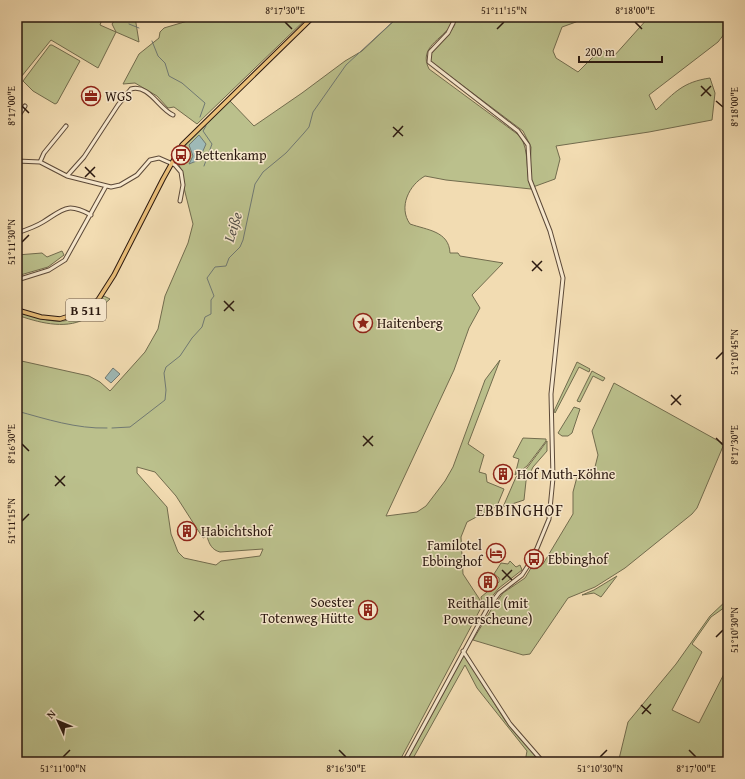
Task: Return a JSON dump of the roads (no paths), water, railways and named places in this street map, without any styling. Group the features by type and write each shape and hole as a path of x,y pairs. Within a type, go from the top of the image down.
{"main road":[{"name":"B 511","path":"17,310 41,318 60,318 79,313 95,303 103,294 114,275 171,162 182,144 313,17"}],"street":[{"path":"404,762 491,602 526,570 549,519 553,478 551,434 552,381 563,283 550,231 529,177 529,154 526,141 518,131 429,62 430,52 448,33 456,17"},
{"path":"67,176 84,158 118,105 134,89 140,90 156,99 165,110 173,115"},
{"path":"17,118 25,106"},
{"path":"40,162 44,153 66,126"},
{"path":"17,161 40,162 67,176 106,186 120,185 137,176 153,158 159,158 171,162 178,168 183,179 183,191 180,201"},
{"path":"17,280 49,270 61,264 70,253 106,186"},
{"path":"17,233 39,224 60,210 67,208 75,207 91,214"},
{"path":"464,651 510,724 543,762"}],"water":[{"path":"199,135 206,144 199,160 189,164 193,156 189,145"},
{"path":"113,368 120,374 111,383 105,378"}],"waterway":[{"name":"Leiße","path":"112,428 130,427 165,400 166,390 164,373 166,367 180,356 192,338 202,327 205,317 211,314 211,300 214,296 207,278 215,267 226,266 229,258 240,247 243,240 255,184 263,172 286,153 309,127 313,112 346,65 398,17"},
{"path":"129,24 139,28"},
{"path":"152,41 158,56 165,63 169,76 182,83 205,103 200,117"},
{"path":"204,166 212,144 203,131 206,126"},
{"name":"Leiße","path":"17,411 73,425 107,428"}],"place":[{"name":"WGS","path":"91,96"},
{"name":"Bettenkamp","path":"181,155"},
{"name":"Haitenberg","path":"363,323"},
{"name":"Hof Muth-Köhne","path":"503,474"},
{"name":"Habichtshof","path":"187,531"},
{"name":"Familotel Ebbinghof","path":"496,553"},
{"name":"Ebbinghof","path":"534,559"},
{"name":"Reithalle (mit Powerscheune)","path":"488,582"},
{"name":"Soester Totenweg Hütte","path":"368,610"}],"district":[{"name":"EBBINGHOF","path":"520,510"}]}
